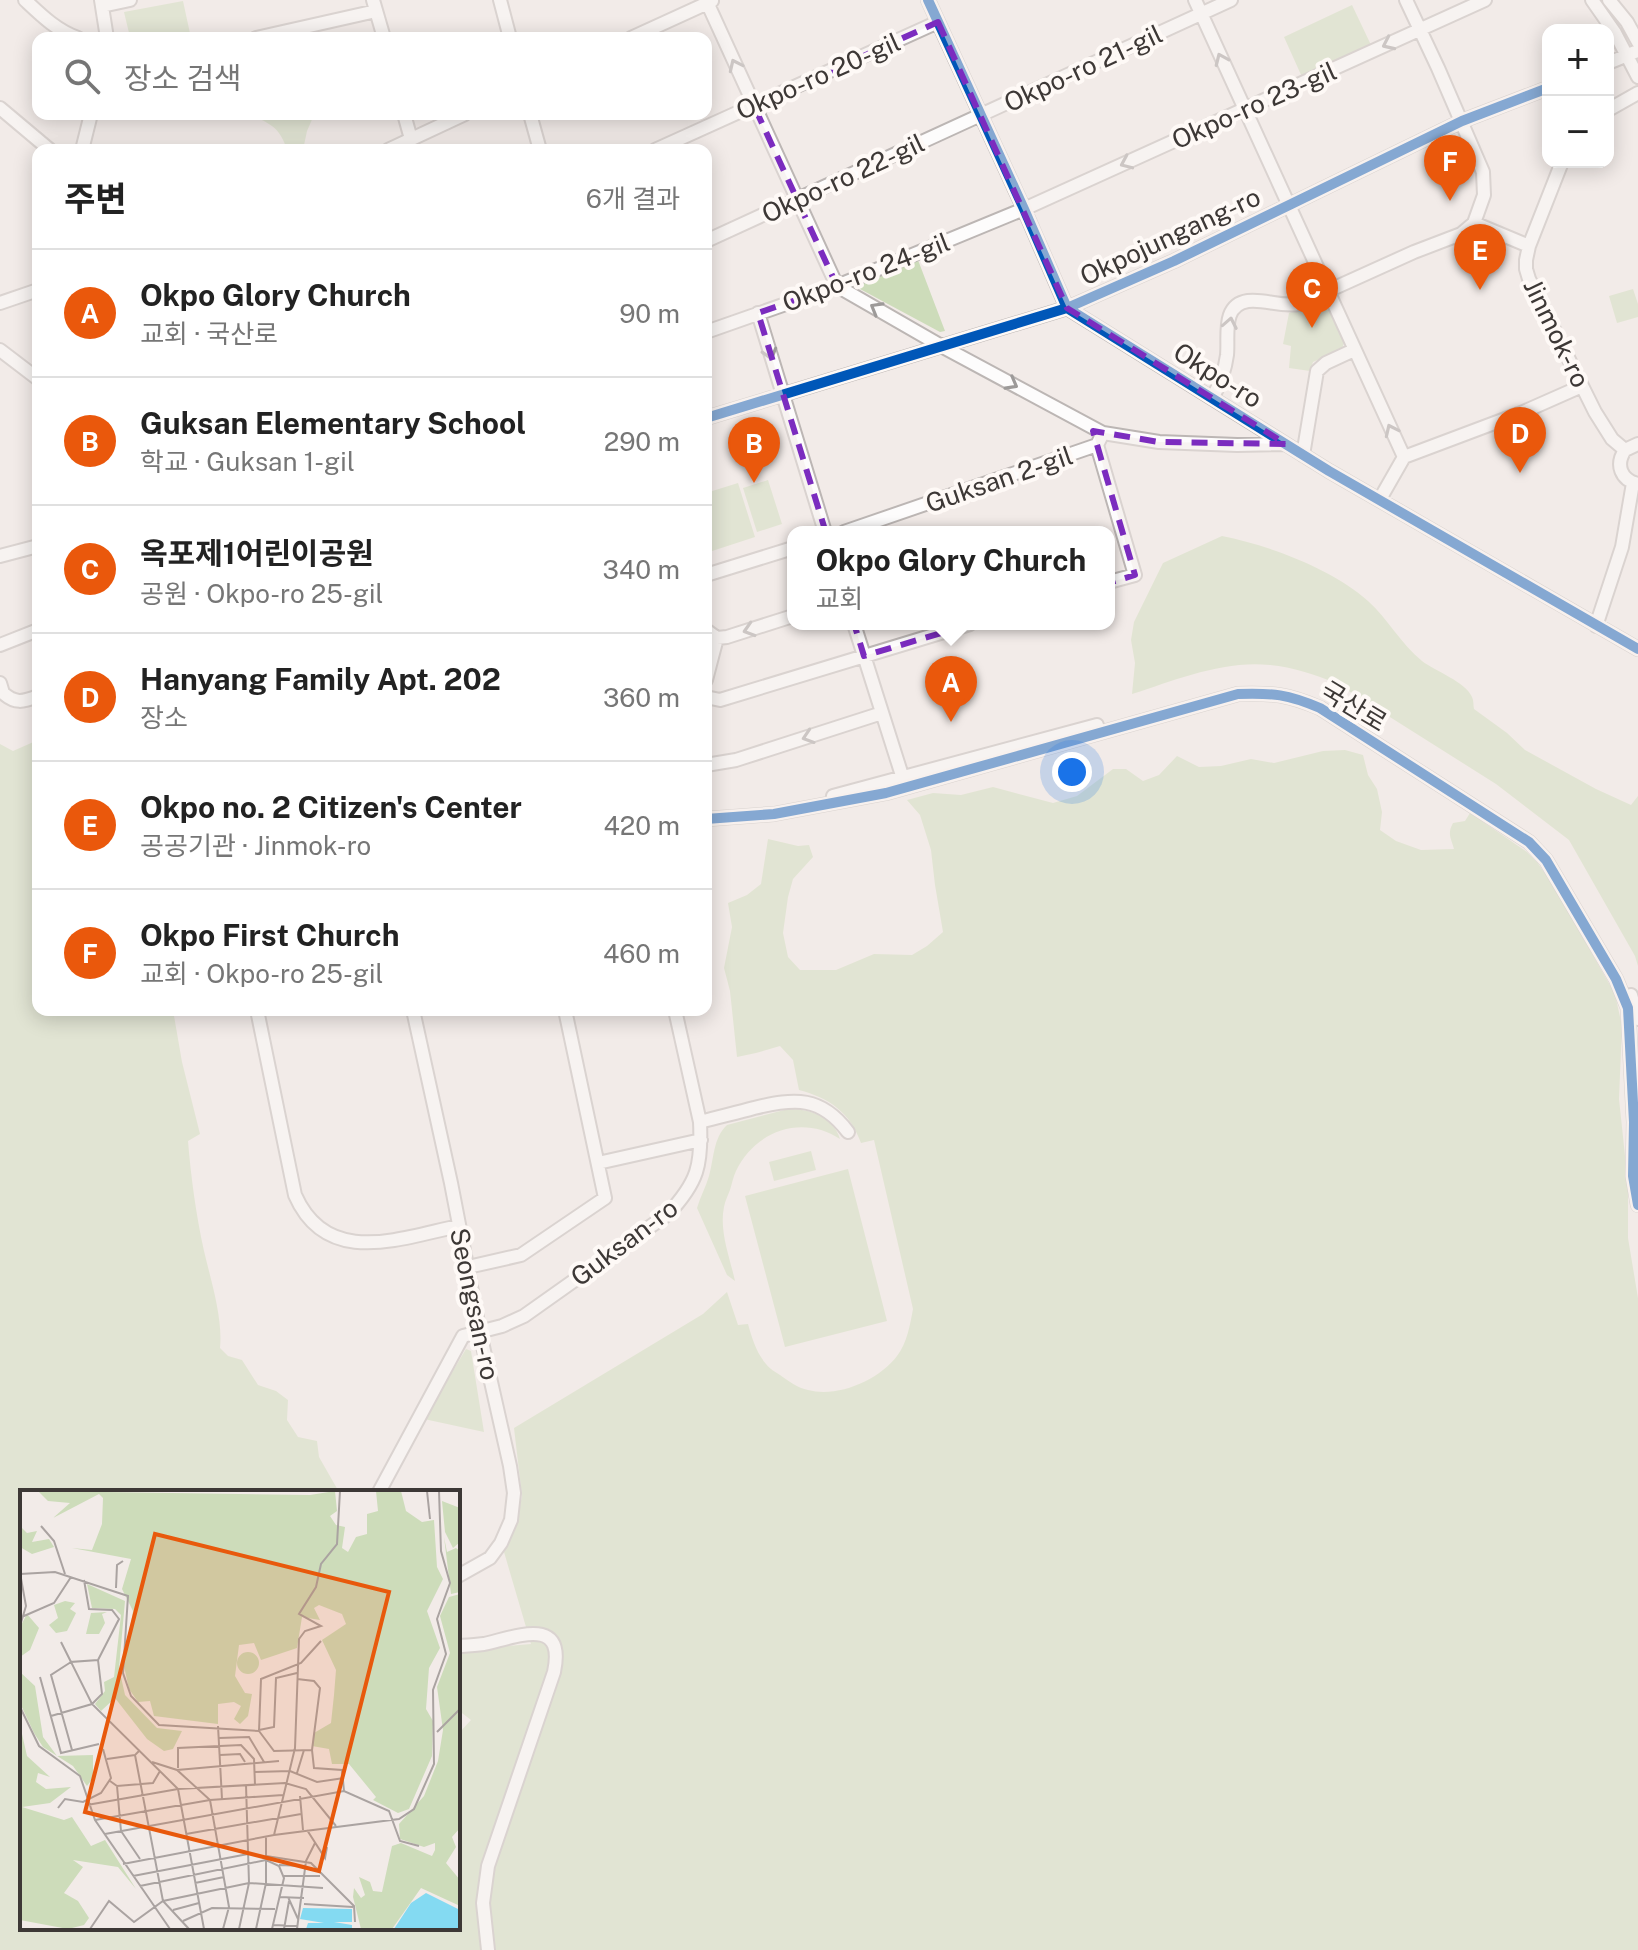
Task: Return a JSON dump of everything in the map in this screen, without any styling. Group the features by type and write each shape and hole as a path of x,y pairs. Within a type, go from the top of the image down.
{"street":[{"path":"25,0 64,32"},
{"path":"106,32 102,3 130,0"},
{"path":"500,0 508,32"},
{"path":"928,0 1067,308"},
{"path":"1195,0 1404,457"},
{"name":"Okpo-ro 21-gil","path":"980,115 1231,0"},
{"path":"1213,397 1221,381 1227,355 1229,316 1238,304 1248,301 1285,306 1299,304 1461,234 1474,223 1485,186 1479,162 1406,0"},
{"name":"Okpo-ro 23-gil","path":"1024,209 1485,0"},
{"path":"1592,0 1633,53 1638,77"},
{"path":"1609,0 1638,42"},
{"path":"644,32 709,1 837,286 1100,439 1286,444"},
{"path":"277,32 374,5 382,32"},
{"name":"Okpo-ro 20-gil","path":"668,144 938,22"},
{"path":"1614,61 1633,53"},
{"name":"Okpojungang-ro","path":"712,416 1067,308 1174,261 1462,121 1542,90"},
{"path":"1614,107 1638,93"},
{"path":"0,108 43,144"},
{"name":"Okpo-ro 22-gil","path":"712,238 980,115"},
{"path":"84,144 90,120"},
{"path":"406,120 411,139"},
{"path":"401,144 452,120"},
{"path":"532,120 538,144"},
{"name":"Jinmok-ro","path":"1560,168 1529,246 1527,275 1582,386 1612,439 1625,450"},
{"name":"Okpo-ro 24-gil","path":"712,330 837,286 1024,209"},
{"path":"1474,223 1529,246"},
{"path":"0,303 32,292"},
{"name":"Okpo-ro","path":"1067,308 1303,455 1638,649"},
{"path":"758,313 823,526"},
{"path":"0,350 32,374"},
{"path":"1303,455 1317,371 1326,363 1354,350"},
{"path":"1380,499 1404,457 1521,413 1582,386"},
{"path":"1100,439 1135,575 1115,580"},
{"name":"Guksan 2-gil","path":"861,526 1100,439"},
{"path":"1596,626 1622,547 1635,484 1622,475 1621,456 1625,450 1638,444"},
{"path":"0,556 32,548"},
{"path":"712,573 787,550"},
{"path":"712,634 727,637 787,618"},
{"path":"856,630 905,782"},
{"path":"712,698 720,700 950,630"},
{"path":"0,645 32,632"},
{"path":"0,683 3,693 17,702 32,698"},
{"name":"국산로","path":"712,819 774,814 833,804 1239,686 1298,691 1328,704 1533,838 1553,857 1625,982 1638,1019"},
{"name":"국산로","path":"712,810 774,807 905,782 1238,694 1269,693 1294,697 1320,708 1529,842 1546,860 1616,979 1628,1008 1634,1122 1633,1176 1638,1205"},
{"path":"712,764 736,760 882,713"},
{"path":"258,1016 295,1195 305,1215 332,1237 346,1242 381,1242 459,1226"},
{"name":"Seongsan-ro","path":"414,1016 514,1493 511,1520 501,1543 490,1558 460,1575"},
{"path":"468,1267 521,1255 605,1198 566,1016"},
{"name":"Guksan-ro","path":"380,1490 463,1336 502,1326 524,1316 668,1214 683,1198 698,1169 701,1140 700,1122 676,1016"},
{"path":"700,1122 768,1105 799,1101 823,1108 838,1119 848,1132"},
{"path":"598,1163 701,1140"},
{"path":"460,1646 480,1645 524,1634 542,1634 553,1642 558,1655 488,1866 483,1903 488,1950"}],"highlighted area":[{"path":"938,22 1067,308 1286,444 1159,442 1093,431 1135,575 864,656 758,313 837,286 754,106"}],"green space":[{"path":"183,1 190,32 129,32 124,12"},
{"path":"1352,5 1371,45 1302,77 1284,37"},
{"path":"312,120 304,144 284,144 273,127 263,121"},
{"path":"918,260 945,331 940,332 860,289 860,282"},
{"path":"1633,289 1638,317 1617,323 1609,296"},
{"path":"1318,302 1327,304 1344,343 1342,349 1313,362 1310,371 1289,368 1291,346 1283,344 1289,313"},
{"path":"768,480 782,524 757,532 743,488"},
{"path":"738,483 755,537 712,551 712,491"},
{"path":"1222,536 1279,552 1319,569 1354,589 1422,661 1463,686 1472,697 1474,709 1525,750 1631,805 1638,796 1638,966 1569,840 1496,784 1336,683 1287,668 1252,664 1200,672 1132,694 1135,663 1131,640 1134,622 1163,563"},
{"path":"32,743 32,1016 174,1016 200,1134 188,1141 189,1155 204,1251 218,1312 220,1348 228,1356 242,1360 258,1385 276,1391 288,1400 287,1420 298,1437 317,1441 319,1457 338,1490 20,1490 20,1930 460,1930 460,1732 471,1720 460,1712 460,1650 531,1644 504,1552 516,1526 522,1496 514,1428 703,1314 727,1292 738,1325 748,1324 757,1350 766,1364 801,1388 820,1392 857,1385 880,1373 897,1356 906,1340 913,1309 874,1140 861,1143 851,1123 837,1108 820,1097 799,1090 793,1060 780,1046 737,1057 730,991 724,968 732,927 728,903 747,895 761,884 768,839 798,846 809,845 813,857 793,879 788,897 783,933 788,957 800,970 836,970 874,954 912,955 943,932 931,850 920,815 907,800 933,793 961,795 993,787 1053,803 1077,796 1113,769 1126,769 1143,781 1159,775 1177,756 1199,767 1251,759 1274,763 1323,751 1345,750 1363,755 1368,775 1377,789 1382,812 1380,830 1396,841 1421,850 1454,849 1451,827 1453,823 1465,821 1470,813 1527,852 1553,885 1615,994 1622,1026 1619,1099 1628,1184 1628,1238 1638,1298 1638,1950 0,1950 0,744 13,751"},
{"path":"788,1109 820,1115 837,1131 840,1139 810,1128 795,1128 767,1137 744,1157 734,1176 723,1216 724,1235 735,1281 727,1275 697,1208 709,1176 716,1142 727,1125"},
{"path":"811,1151 816,1170 774,1181 769,1162"},
{"path":"848,1169 887,1321 785,1347 745,1196"},
{"path":"466,1349 471,1351 484,1432 424,1419"}],"cycle path":[{"path":"928,0 1067,308 1329,471 1638,649"},
{"path":"712,416 1067,308 1174,261 1462,121 1542,90"},
{"path":"712,819 774,814 886,793 1238,694 1280,695 1320,708 1529,842 1546,860 1616,979 1628,1008 1634,1122 1633,1176 1638,1205"}],"place":[{"name":"Okpo First Church","path":"1450,201"},
{"name":"Okpo no. 2 Citizen's Center","path":"1480,290"},
{"name":"옥포제1어린이공원","path":"1312,328"},
{"name":"Hanyang Family Apt. 202","path":"1520,473"},
{"name":"Guksan Elementary School","path":"754,483"},
{"name":"Okpo Glory Church","path":"951,722"}]}
